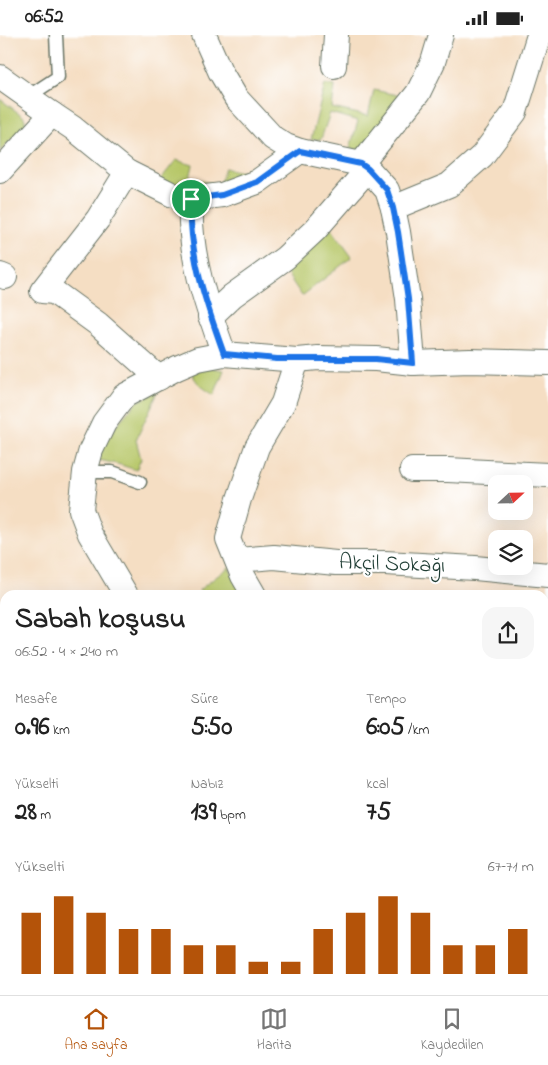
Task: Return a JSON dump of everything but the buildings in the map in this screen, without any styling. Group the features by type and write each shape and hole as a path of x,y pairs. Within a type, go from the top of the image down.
{"street":[{"path":"204,35 220,71 236,98 273,138 286,146 300,151 365,167 387,190 398,232 408,299 413,363"},
{"path":"334,66 336,35"},
{"path":"210,317 232,296 260,274 285,258 315,230 365,167 418,93 433,63 441,35"},
{"path":"393,208 449,185 482,156 514,112 540,35"},
{"path":"0,77 26,97 72,127 127,172 173,195 191,199 222,195 257,182 300,151"},
{"path":"0,171 52,114"},
{"path":"127,172 98,219 42,291 54,293 98,324 158,379"},
{"path":"191,199 192,243 210,317 224,354"},
{"path":"123,590 90,534 81,510 85,472 91,450 101,428 124,396 177,367 198,359 224,354 297,360 318,358 376,359 413,363 470,361 548,363"},
{"path":"251,590 243,576 228,539 239,499 257,447 283,403 297,360"},
{"path":"412,470 466,470 548,475"},
{"name":"Akçil Sokağı","path":"237,560 274,557 336,563 385,563 475,568 548,575"}],"lane":[{"path":"26,97 58,77 56,35"},
{"path":"85,472 112,472 140,482"}],"green space":[{"path":"325,84 335,86 332,108 368,116 374,90 406,97 359,150 350,148 358,121 330,113 321,139 311,140"},
{"path":"0,99 24,117 26,125 0,151"},
{"path":"176,160 193,165 190,178 219,185 225,168 255,175 222,190 157,184"},
{"path":"331,228 352,257 302,296 285,271"},
{"path":"207,367 224,370 214,395 198,383 192,373"},
{"path":"158,392 136,440 141,459 136,470 99,460 101,448 118,423 137,402"},
{"path":"229,567 240,590 199,590"}],"route":[{"path":"300,151 361,164 368,169 387,190 393,208 408,299 413,363 376,359 318,358 297,360 224,354 206,302 192,243 191,199 222,195 257,182 300,151"}]}
